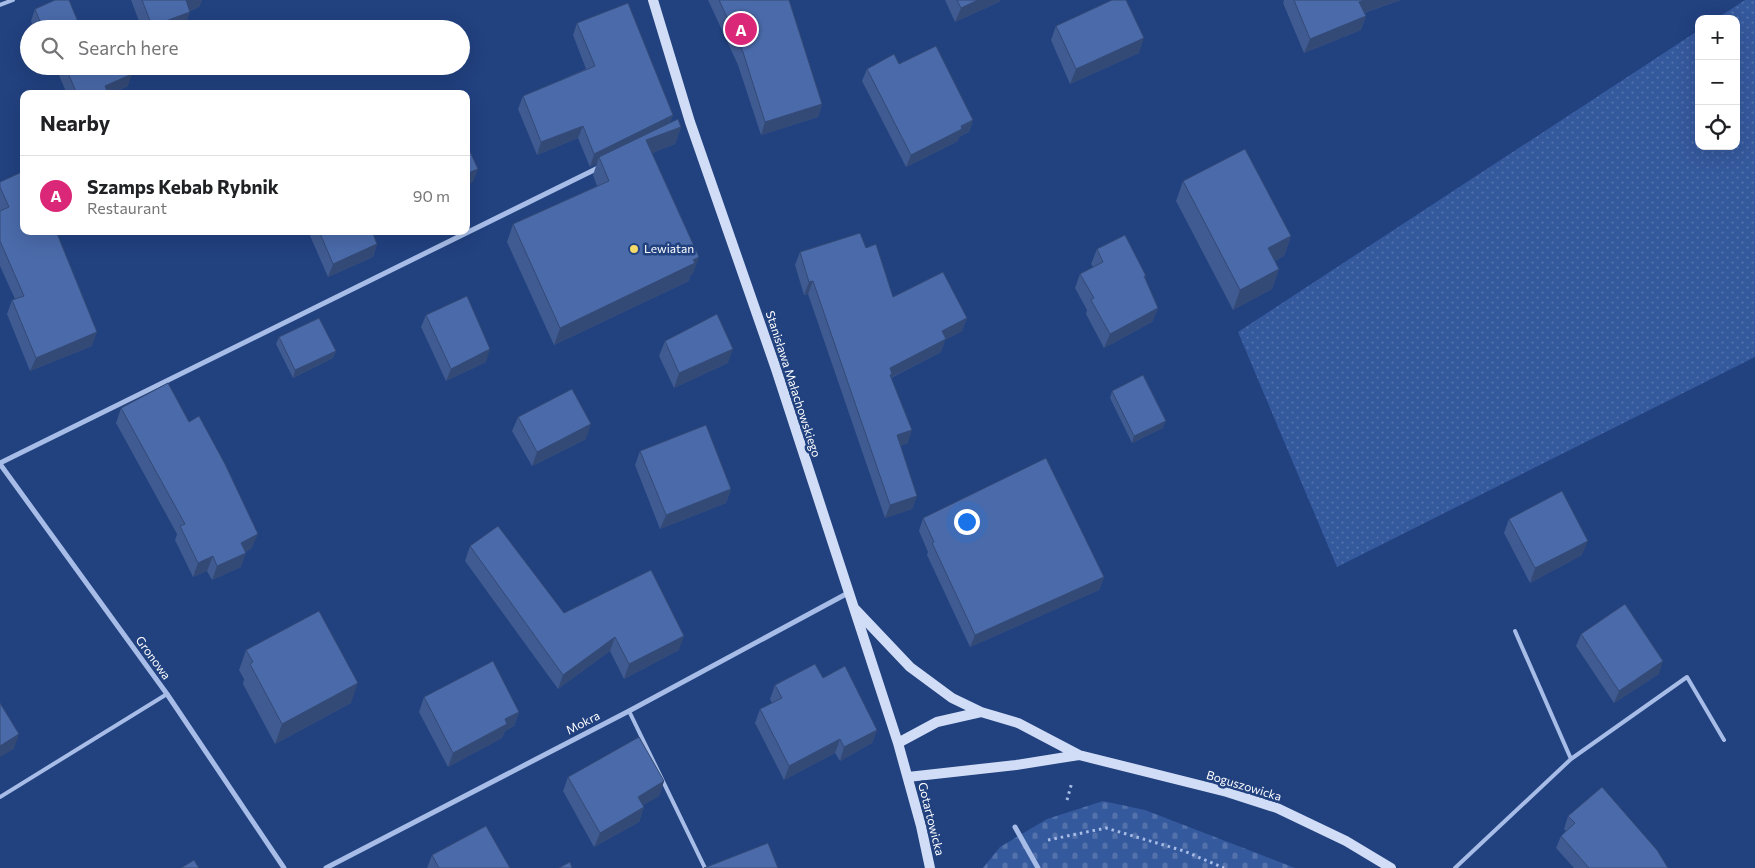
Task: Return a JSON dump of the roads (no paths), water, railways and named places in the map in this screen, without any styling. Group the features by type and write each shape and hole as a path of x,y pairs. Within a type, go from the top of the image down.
{"street":[{"name":"Stanisława Małachowskiego","path":"653,0 686,124 776,369 908,777"},
{"path":"470,231 602,166"},
{"path":"0,464 463,235"},
{"name":"Gronowa","path":"0,464 167,694 284,868"},
{"name":"Mokra","path":"326,868 629,711 848,593"},
{"name":"Boguszowicka","path":"853,606 910,667 930,684 952,698 981,712 1018,723 1079,755 1227,792 1277,808 1346,841 1392,868"},
{"name":"Boguszowicka","path":"898,743 937,722 981,712"},
{"name":"Boguszowicka","path":"908,777 1016,765 1079,755"},
{"name":"Gotartowicka","path":"908,777 930,868"},
{"path":"1015,827 1038,868"}],"lane":[{"path":"0,5 13,0"},
{"path":"1515,632 1571,759"},
{"path":"1455,868 1571,759 1687,677 1724,740"},
{"path":"0,797 167,694"},
{"path":"629,711 705,868"}],"place":[{"name":"Szamps Kebab Rybnik","path":"741,29"},
{"name":"Lewiatan","path":"634,249"}]}
